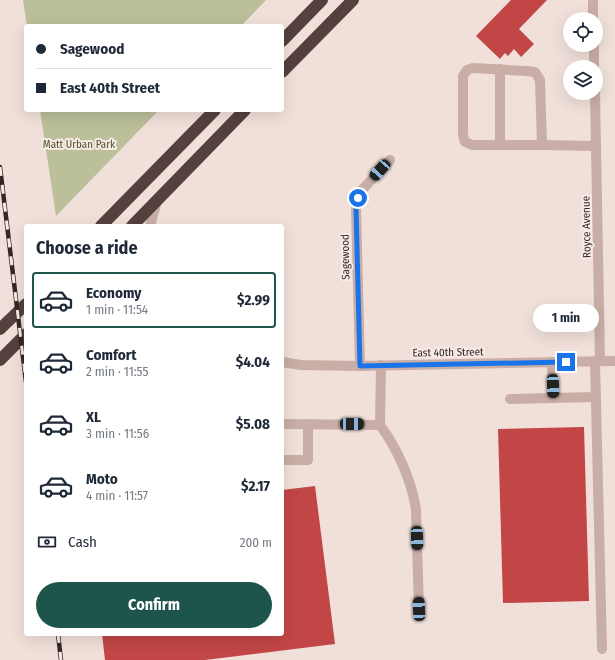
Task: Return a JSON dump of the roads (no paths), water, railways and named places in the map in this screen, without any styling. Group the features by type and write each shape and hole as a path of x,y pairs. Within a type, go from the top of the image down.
{"highway":[{"path":"284,39 322,0"},
{"path":"284,70 353,0"},
{"path":"103,224 213,112"},
{"path":"134,224 243,112"},
{"path":"0,329 24,306"},
{"path":"0,360 24,336"}],"street":[{"path":"593,0 593,12"},
{"path":"542,145 540,80 535,72 527,70 473,68 467,70 463,76 464,135 466,142 472,145 596,146"},
{"path":"500,69 500,145"},
{"name":"Royce Avenue","path":"595,100 598,361 596,397 602,649"},
{"name":"Sagewood","path":"360,366 356,208 358,198 362,191 390,160"},
{"path":"151,224 157,200"},
{"name":"East 40th Street","path":"284,362 301,365 360,366 615,361"},
{"path":"552,362 553,398"},
{"path":"381,365 380,425 396,449 414,497 416,510 419,609"},
{"path":"510,399 596,397"},
{"path":"284,424 380,425"},
{"path":"284,460 308,460 308,424"}],"railway":[{"path":"0,167 24,365"},
{"path":"58,636 61,660"}],"park label":[{"name":"Matt Urban Park","path":"79,144"}]}
